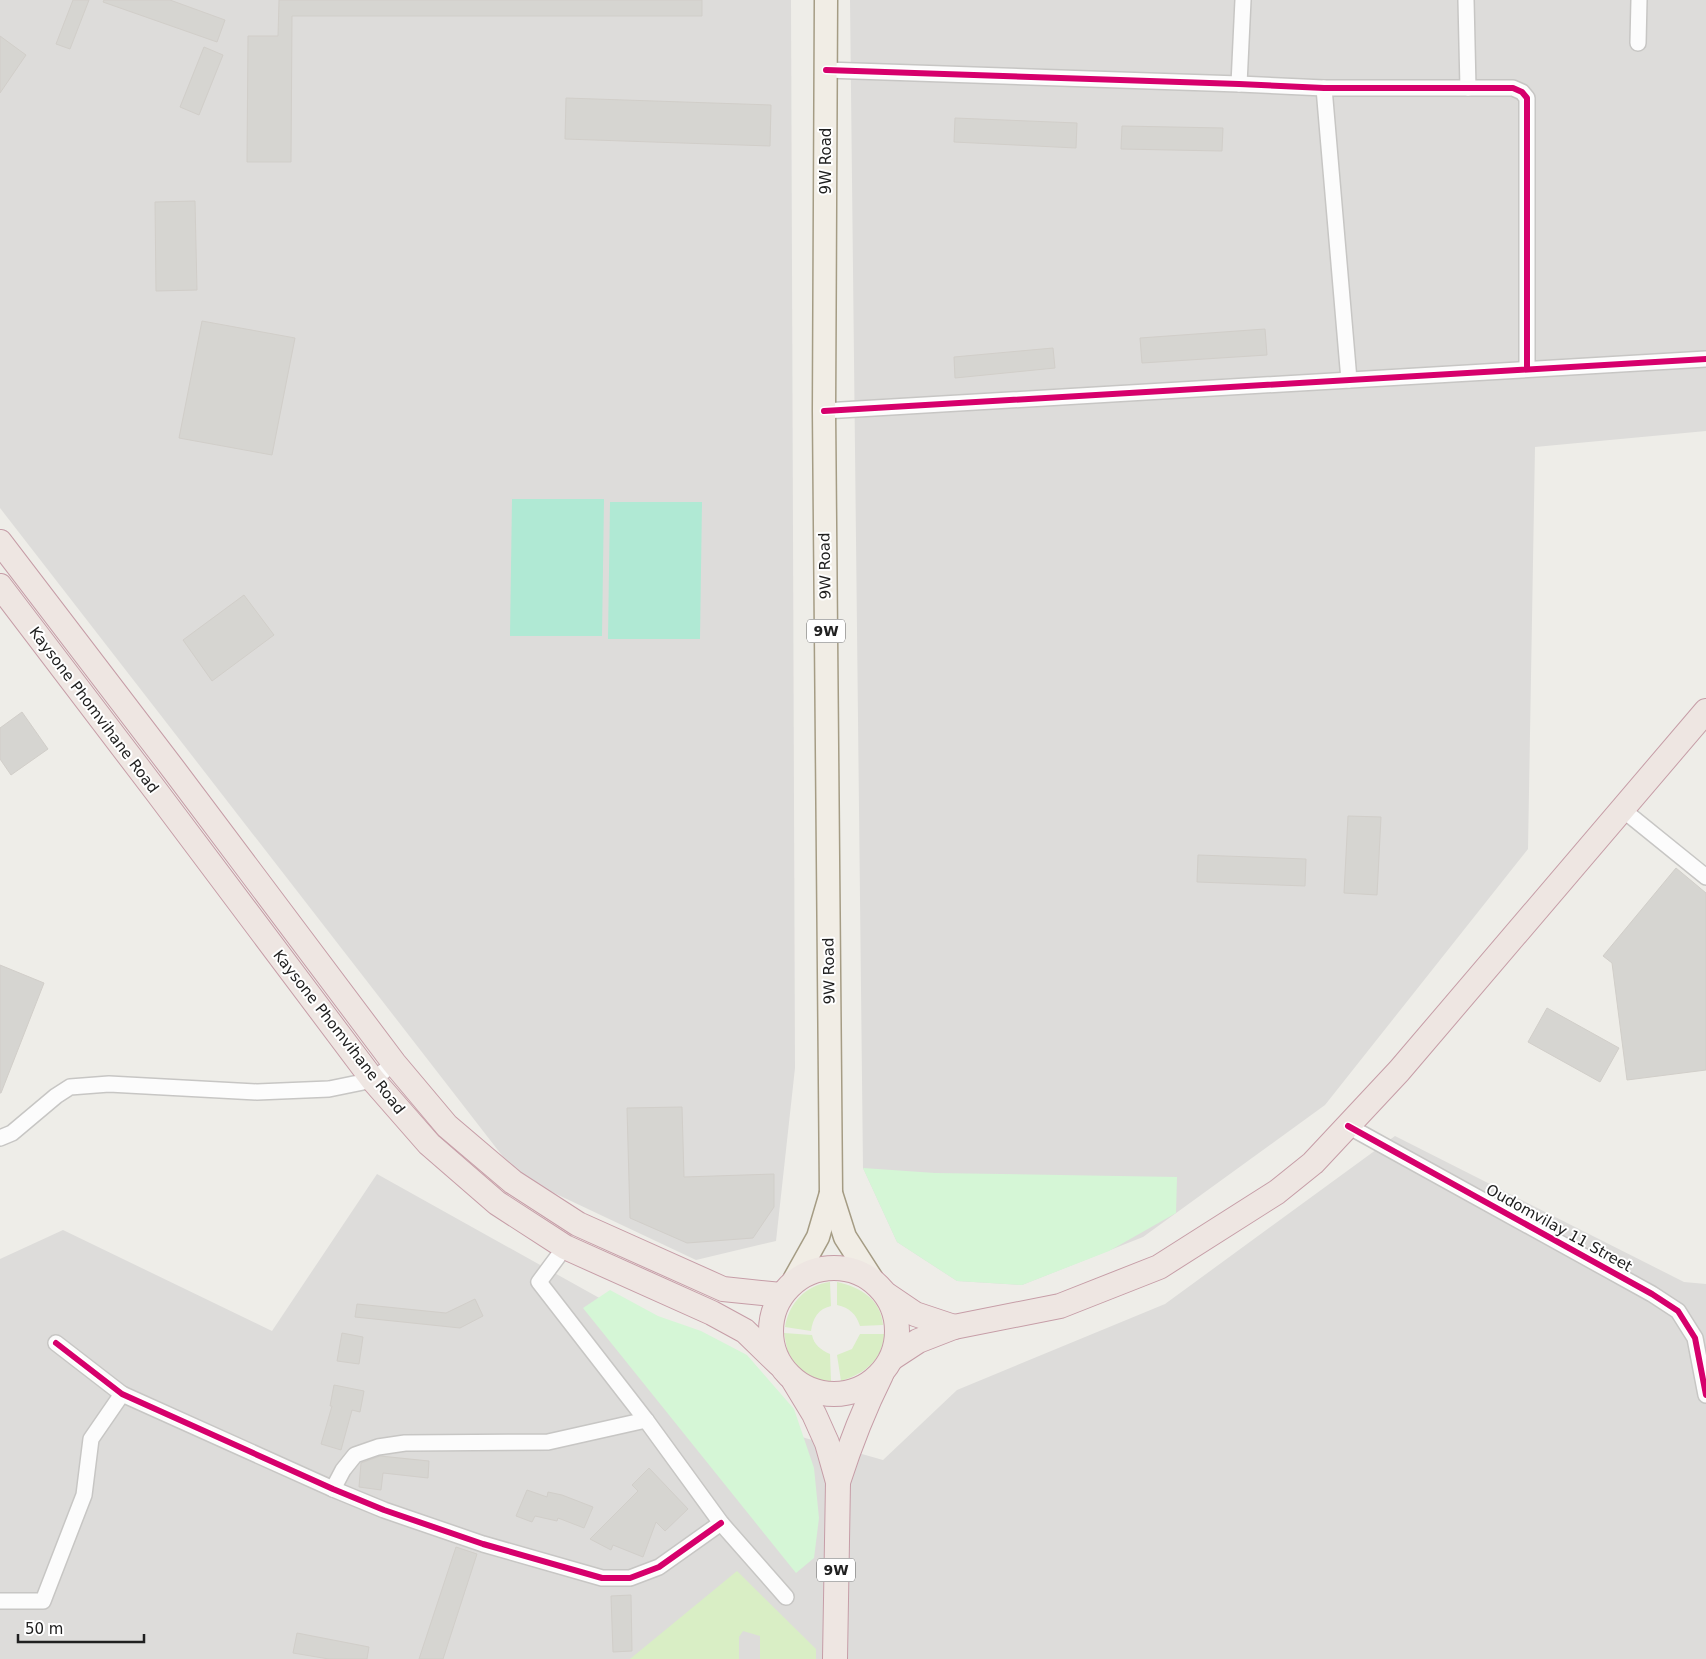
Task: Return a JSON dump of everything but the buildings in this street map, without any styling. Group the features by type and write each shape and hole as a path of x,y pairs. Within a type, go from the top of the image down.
{"highway":[{"name":"Kaysone Phomvihane Road","path":"0,542 394,1063 447,1126 513,1182 578,1224 723,1289 788,1288"},
{"name":"Kaysone Phomvihane Road","path":"0,586 168,806 373,1080 429,1144 497,1203 565,1248 712,1313 745,1331 786,1372"},
{"path":"786,1372 811,1391 830,1395 850,1392 868,1384 888,1364 918,1342 954,1327 1060,1306 1159,1267 1277,1192 1313,1163 1399,1071 1706,711"},
{"path":"838,1482 827,1443 814,1414 772,1348 770,1329 773,1311 788,1288 813,1270 833,1266 854,1270 915,1314 954,1327"},
{"path":"838,1482 864,1411 888,1364 897,1337 896,1315 880,1287"},
{"name":"9W","path":"835,1659 838,1482"}],"main road":[{"name":"9W Road","path":"788,1288 818,1237 831,1192 824,411 826,0"},
{"name":"9W Road","path":"831,1192 845,1237 880,1287"}],"street":[{"path":"1239,84 1243,0"},
{"path":"1466,0 1468,88"},
{"path":"1638,43 1639,0"},
{"path":"826,70 1324,88 1513,88 1522,92 1527,98 1527,369"},
{"path":"1324,88 1349,380"},
{"path":"824,411 1706,359"},
{"path":"1622,809 1706,877"},
{"path":"0,1138 12,1133 56,1096 70,1087 109,1084 257,1092 329,1089 373,1080 394,1063"},
{"name":"Oudomvilay 11 Street","path":"1348,1126 1678,1310 1695,1338 1706,1395"},
{"path":"565,1248 540,1282 646,1420 720,1523 786,1597"},
{"path":"56,1343 122,1394 333,1489 384,1510 483,1544 602,1578 630,1578 659,1567 720,1523"},
{"path":"0,1601 43,1601 84,1495 91,1440 122,1394"},
{"path":"333,1489 343,1470 355,1455 378,1447 405,1443 548,1442 646,1420"}],"shaded area":[{"path":"0,0 791,0 795,1068 776,1241 696,1260 518,1176 0,508"},
{"path":"850,0 1706,0 1706,431 1535,447 1528,849 1325,1105 1143,1237 1022,1285 957,1281 897,1242 863,1168"},
{"path":"1395,1136 1684,1282 1706,1284 1706,1659 0,1659 0,1259 63,1230 272,1331 377,1174 741,1377 784,1432 883,1460 957,1390 1165,1304"}],"green space":[{"path":"512,499 604,499 602,636 510,636"},
{"path":"610,502 702,502 700,639 608,639"},
{"path":"863,1168 935,1173 1177,1177 1176,1213 1109,1251 1022,1285 957,1281 897,1242"},
{"path":"830,1282 831,1306 819,1312 813,1322 811,1331 785,1327 790,1310 806,1291"},
{"path":"837,1282 854,1287 874,1301 883,1325 860,1326 852,1312 837,1305"},
{"path":"610,1290 658,1316 701,1331 747,1355 794,1409 814,1468 819,1518 814,1558 796,1573 583,1308"},
{"path":"784,1333 812,1335 818,1347 830,1354 831,1381 811,1376 794,1362 787,1349"},
{"path":"860,1334 884,1334 880,1351 871,1365 841,1381 837,1355 852,1349"},
{"path":"737,1571 816,1649 816,1659 760,1659 760,1636 743,1631 739,1637 739,1659 630,1659"}],"cycle path":[{"path":"826,70 1324,88 1513,88 1522,92 1527,98 1527,369"},
{"path":"824,411 1706,359"},
{"path":"1348,1126 1652,1294 1678,1311 1695,1338 1706,1395"},
{"path":"56,1343 122,1394 333,1489 384,1510 483,1544 602,1578 630,1578 659,1567 721,1523"}]}
